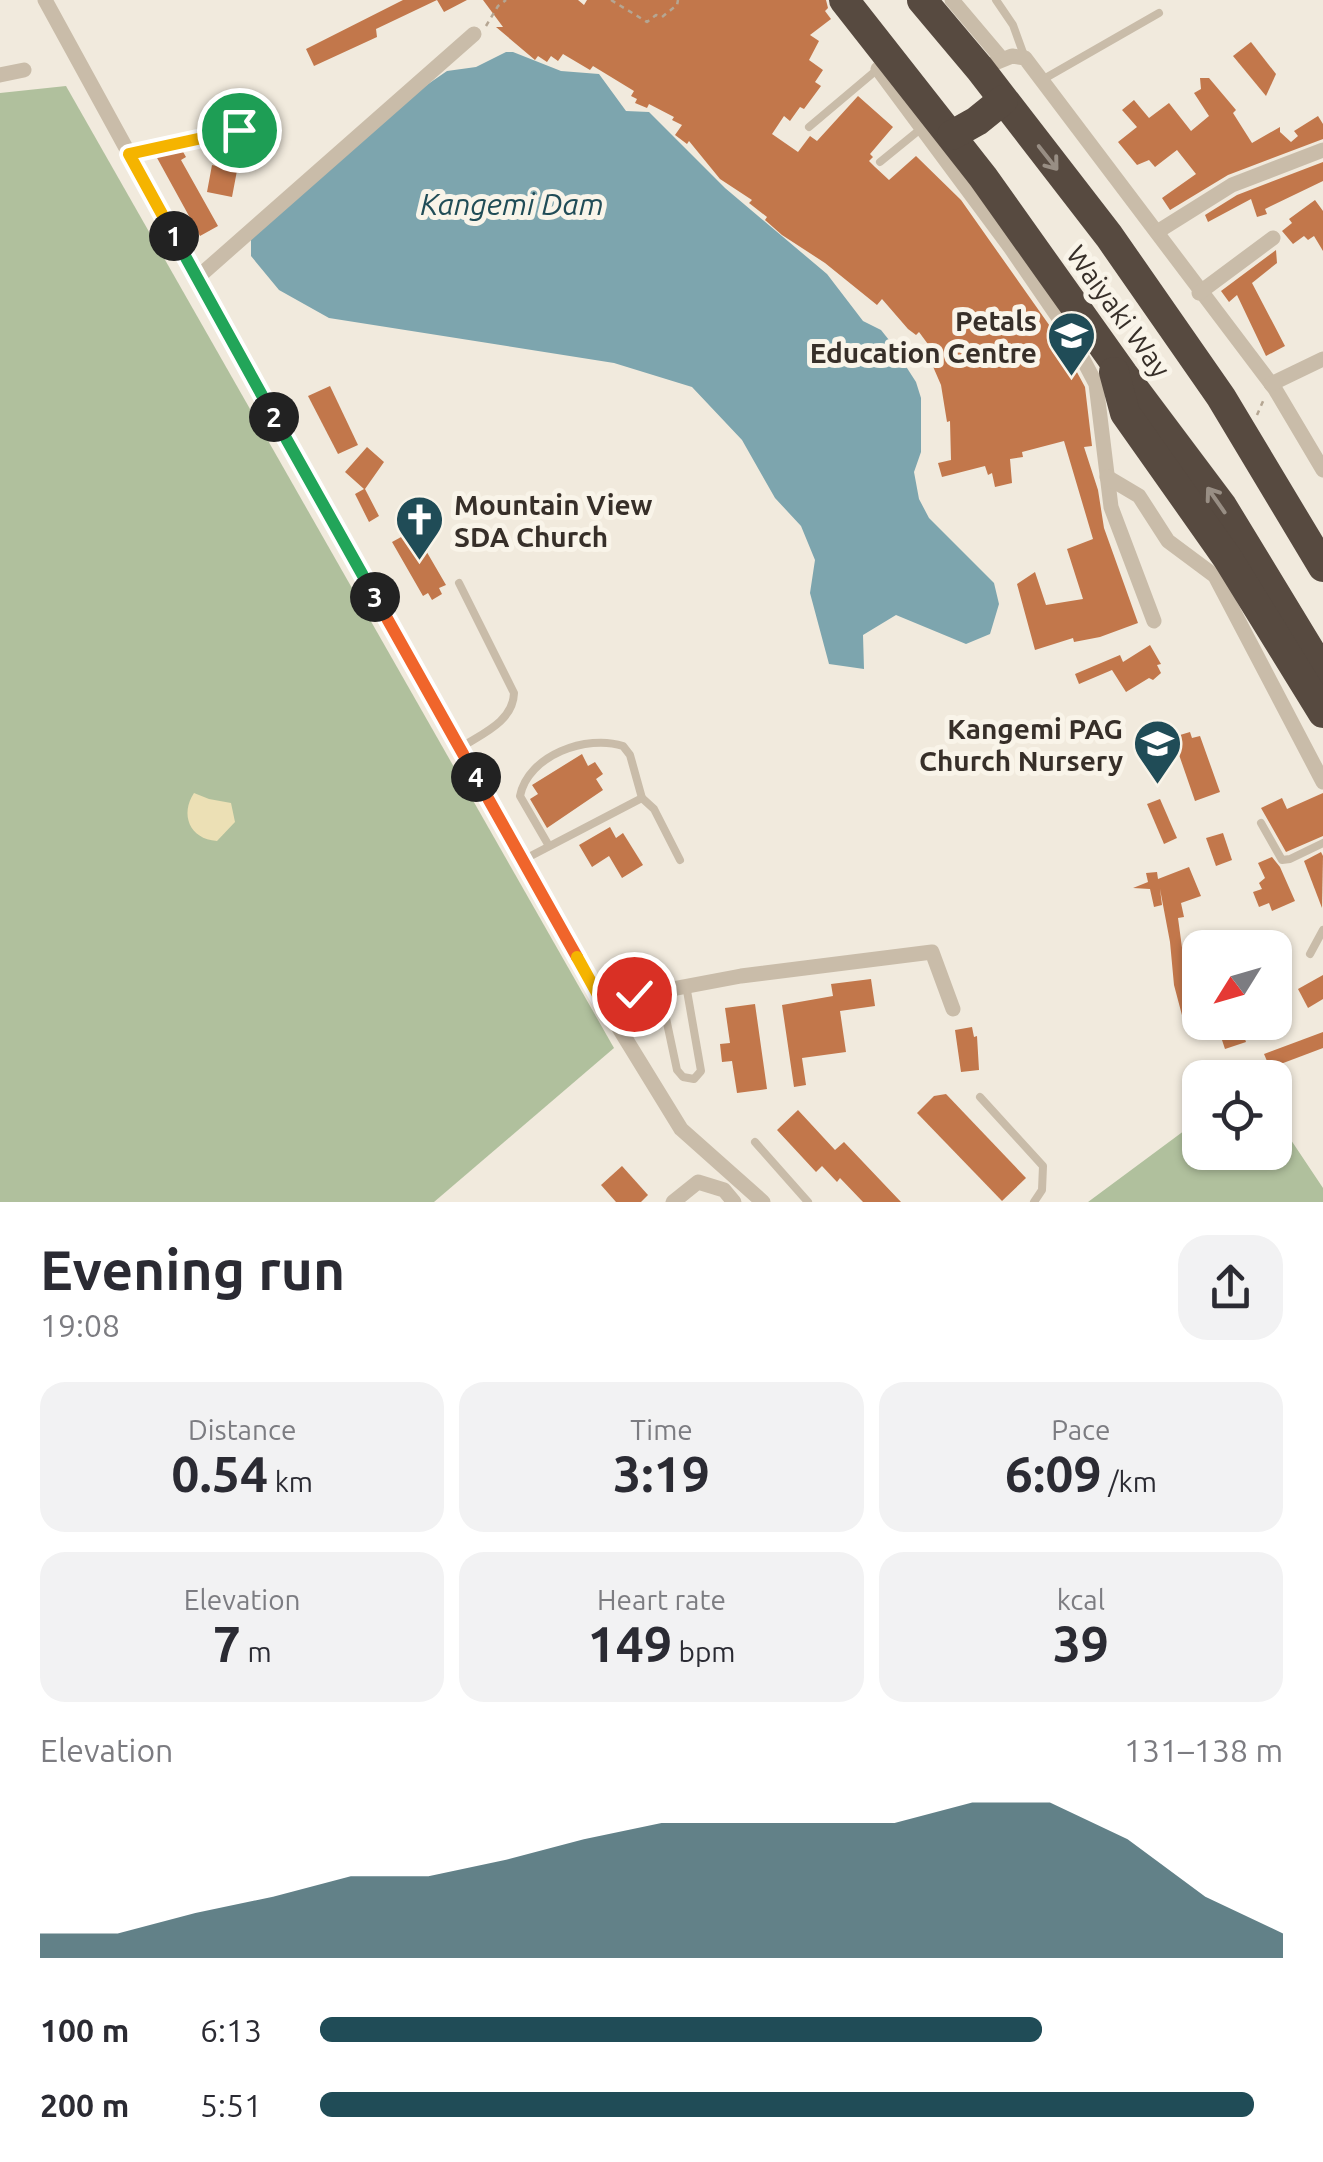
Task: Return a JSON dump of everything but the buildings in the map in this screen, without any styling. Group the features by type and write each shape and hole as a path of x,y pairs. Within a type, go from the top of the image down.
{"highway":[{"name":"Waiyaki Way","path":"922,0 991,64 1003,100 1108,236 1221,397 1323,568"},
{"name":"Waiyaki Way","path":"850,8 877,58 937,127 1222,506 1323,672"},
{"path":"937,127 978,121 1003,100"},
{"path":"1110,356 1124,413 1228,559 1323,712"}],"street":[{"path":"45,0 602,1002 681,1129 763,1202"},
{"path":"952,0 991,64 1025,58 1271,384 1323,470"},
{"path":"197,278 474,34"},
{"path":"0,76 24,70"},
{"path":"937,127 1069,333 1096,384 1111,506 1154,621"},
{"path":"1157,232 1232,185 1323,150"},
{"path":"1200,293 1273,238"},
{"path":"1271,384 1323,359"},
{"path":"1108,476 1139,496 1168,542 1215,576 1323,782"},
{"path":"602,1002 686,985 932,952 953,1010"},
{"path":"673,1202 698,1182 724,1190 734,1202"}],"lane":[{"path":"996,0 1013,25 1025,58"},
{"path":"1041,80 1159,13"},
{"path":"810,127 877,58"},
{"path":"880,162 937,127"},
{"path":"129,154 239,130"},
{"path":"458,583 514,693 510,712 460,748"},
{"path":"549,846 520,796 522,781 564,749 595,742 624,746 642,798 654,809 680,860"},
{"path":"522,860 642,798"},
{"path":"1261,823 1282,860 1323,843"},
{"path":"1310,954 1323,930"},
{"path":"660,990 677,1070 683,1077 694,1078 701,1071 686,985"},
{"path":"980,1096 1044,1166 1042,1190 1034,1202"},
{"path":"754,1142 808,1202"}],"path":[{"path":"474,34 492,21 498,6 506,0"},
{"path":"610,0 646,22 656,15 662,17 678,0"},
{"path":"1250,446 1256,417 1271,384"}],"green space":[{"path":"66,86 614,1048 434,1202 0,1202 0,93"},
{"path":"1182,1132 1182,1170 1292,1170 1292,1142 1323,1188 1323,1202 1088,1202"}],"sand":[{"path":"194,793 231,803 235,822 217,841 200,836 190,824 188,809"}],"water":[{"name":"Kangemi Dam","path":"506,52 561,71 599,74 626,111 649,112 725,188 827,274 863,321 881,330 916,382 921,398 921,452 914,472 919,499 929,518 994,583 999,604 990,634 966,644 896,615 863,635 864,669 829,664 810,593 815,560 801,526 775,498 742,440 692,387 614,363 329,318 279,290 251,256 251,237 389,111 447,71 476,67"}],"place":[{"name":"Petals Education Centre","path":"1072,378"},
{"name":"Mountain View SDA Church","path":"419,562"},
{"name":"Kangemi PAG Church Nursery","path":"1158,786"}],"route":[{"path":"239,130 129,154 602,1002 634,994"}]}
